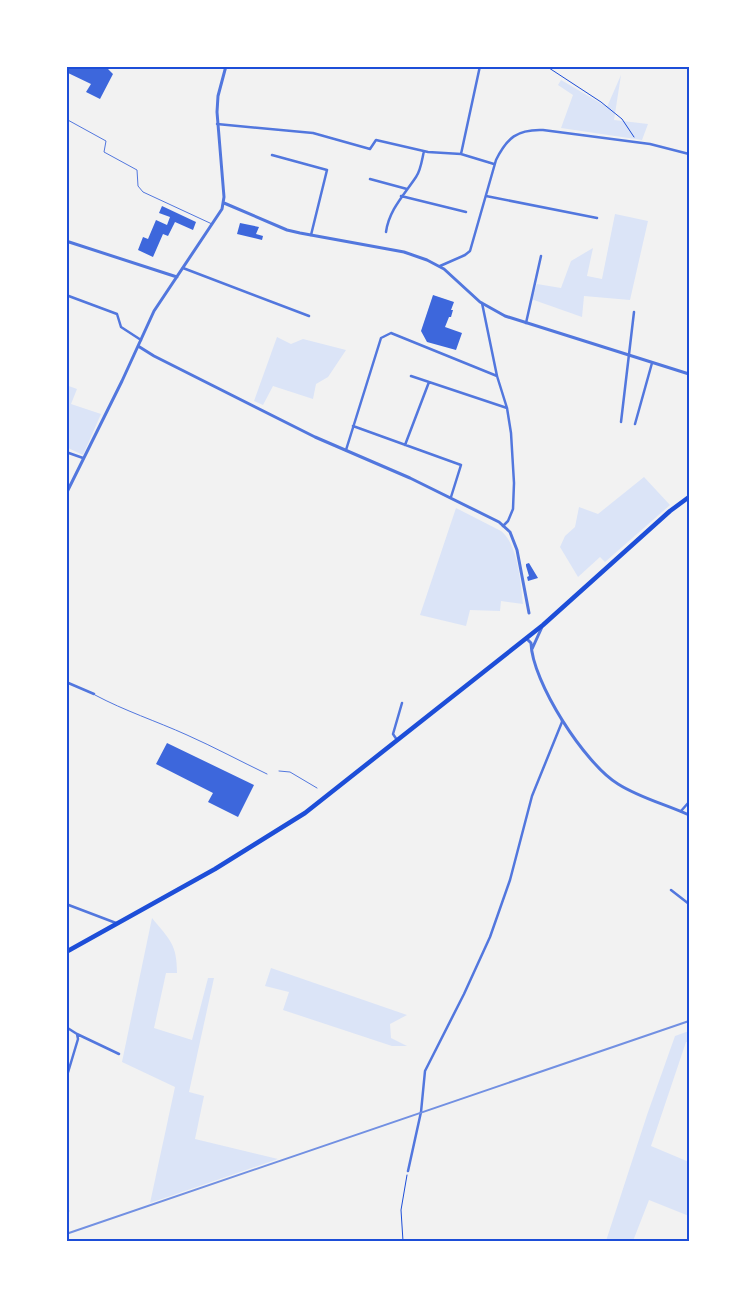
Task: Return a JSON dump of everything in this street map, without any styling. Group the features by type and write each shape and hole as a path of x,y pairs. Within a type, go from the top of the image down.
{"main road":[{"path":"66,952 215,869 318,803 543,625 689,497"}],"street":[{"path":"66,494 154,311 213,224 224,203 217,104 226,66"},
{"path":"461,154 480,66"},
{"path":"217,124 313,133 370,149 376,140 424,151 461,154 494,164"},
{"path":"440,266 470,251 494,164 501,149 515,135 530,129 650,144 689,154"},
{"path":"386,232 387,222 401,196 418,176 424,151"},
{"path":"272,155 327,170 311,236"},
{"path":"370,179 407,189"},
{"path":"401,196 466,212"},
{"path":"485,196 597,218"},
{"path":"224,203 287,230 404,252 440,266 482,303 505,316 689,374"},
{"path":"66,241 177,277"},
{"path":"526,323 541,256"},
{"path":"183,268 309,316"},
{"path":"66,295 117,314 121,327 141,340"},
{"path":"482,303 497,376 508,408 511,433 514,482 513,509 508,521 503,526"},
{"path":"621,422 634,312"},
{"path":"346,450 381,338 391,333 497,376"},
{"path":"138,346 154,356 287,423 487,515 510,532 517,550 529,613"},
{"path":"634,424 652,363"},
{"path":"411,376 508,408"},
{"path":"405,445 429,382"},
{"path":"353,426 461,466 451,497"},
{"path":"66,452 83,458"},
{"path":"531,652 543,625"},
{"path":"526,638 531,643 531,652 541,680 560,716 587,755 612,779 647,799 689,815"},
{"path":"66,682 94,694"},
{"path":"398,741 393,734 402,703"},
{"path":"408,1171 421,1112 425,1071 490,937 510,880 532,796 562,722 560,716"},
{"path":"682,812 689,802"},
{"path":"670,890 689,904"},
{"path":"66,904 118,924"},
{"path":"66,1027 119,1054"},
{"path":"66,1079 78,1040 77,1034"}],"lane":[{"path":"66,119 106,141 104,152 137,170 138,186 143,192 213,224"},
{"path":"94,694 118,707 188,735 267,774"},
{"path":"279,771 290,772 316,788"}],"path":[{"path":"546,66 601,102 622,119 638,143"},
{"path":"403,1241 400,1210 408,1171"}],"shaded area":[{"path":"621,75 614,120 648,124 642,140 561,128 573,95 558,85 561,80 607,107"},
{"path":"615,214 648,221 630,300 584,296 582,317 531,299 537,284 561,288 571,261 593,248 587,276 602,279"},
{"path":"277,337 291,344 303,339 346,350 328,377 316,384 313,399 273,386 263,405 254,401"},
{"path":"66,385 77,389 71,404 101,414 83,455 66,447"},
{"path":"644,477 670,505 605,562 600,557 578,577 560,547 565,536 575,527 579,507 598,514"},
{"path":"456,508 501,531 507,537 518,565 523,604 501,601 500,611 470,610 466,626 420,615"},
{"path":"152,918 171,943 177,963 177,973 166,973 154,1028 192,1040 208,978 214,978 189,1092 204,1096 195,1139 278,1159 150,1203 175,1087 122,1062"},
{"path":"271,968 407,1015 390,1024 391,1038 407,1046 392,1046 283,1010 289,992 265,986"},
{"path":"689,1031 689,1042 686,1042 651,1146 689,1162 689,1216 649,1200 633,1241 606,1241 675,1036"}],"building":[{"path":"66,66 109,66 108,69 113,74 100,99 86,92 91,84 66,72"},
{"path":"162,206 196,222 193,230 175,222 168,236 163,234 153,257 138,250 143,237 148,239 156,220 167,225 170,217 159,213"},
{"path":"240,223 259,227 256,234 263,236 262,240 237,234"},
{"path":"433,295 454,302 451,317 449,317 445,327 462,333 456,350 427,342 421,331"},
{"path":"529,563 538,578 528,581 527,577 529,576 526,564"},
{"path":"167,743 254,785 238,817 208,802 213,793 156,764"}],"railway":[{"path":"66,1234 689,1021"}]}
